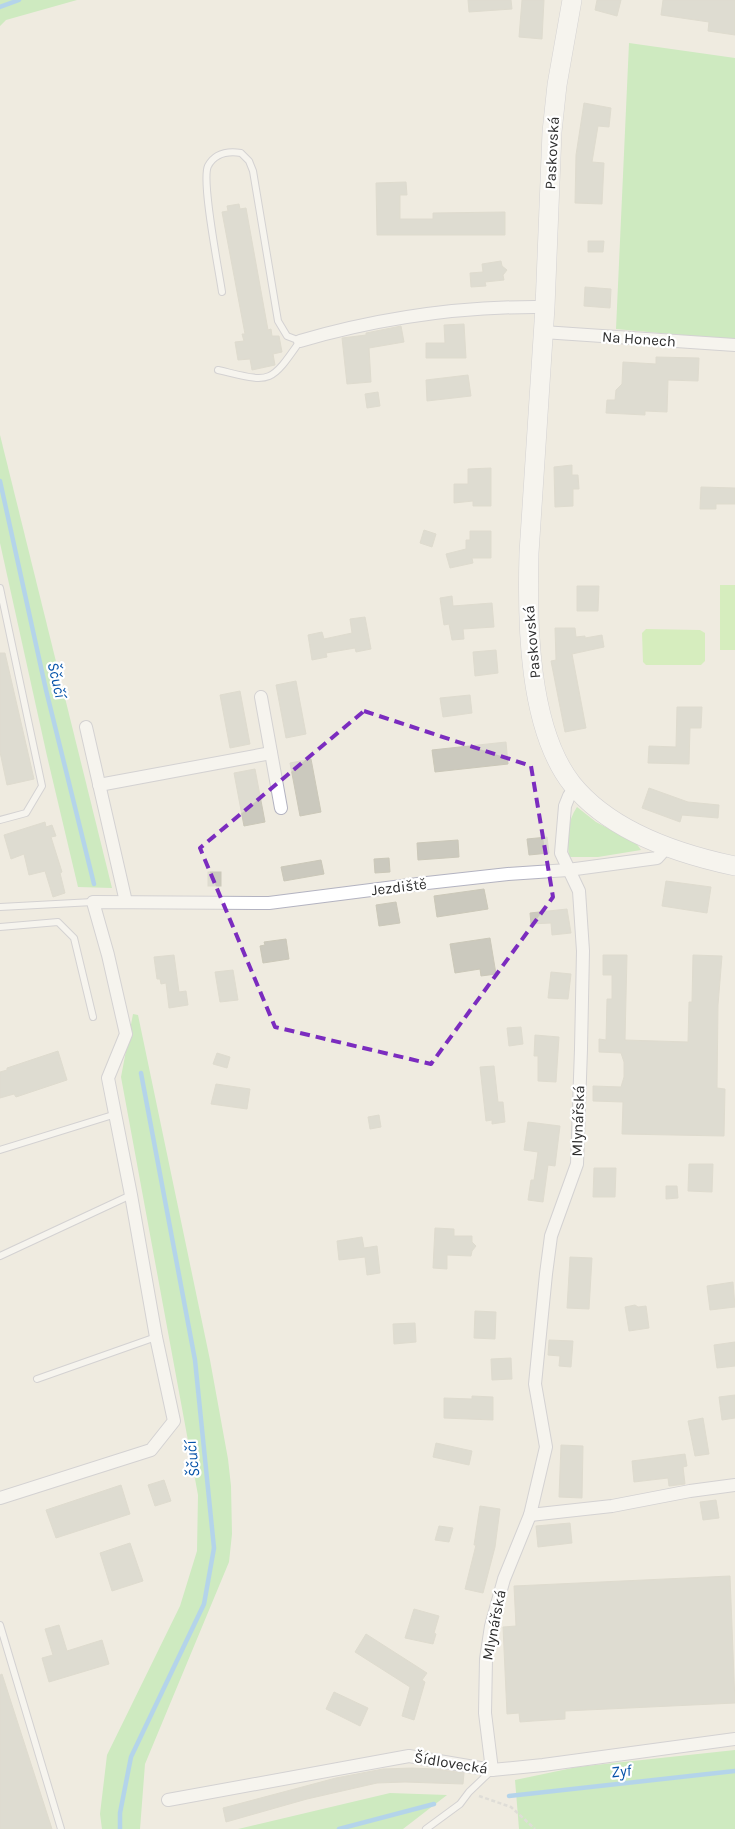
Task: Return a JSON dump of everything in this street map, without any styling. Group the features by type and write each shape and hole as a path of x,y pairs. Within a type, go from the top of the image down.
{"main road":[{"name":"Paskovská","path":"572,0 557,85 552,132 545,307 527,589 533,669 542,718 558,762 575,787 592,805 612,819 667,847 735,866"}],"street":[{"path":"300,341 392,319 505,306 545,307"},
{"name":"Na Honech","path":"543,332 735,345"},
{"path":"260,697 281,808"},
{"path":"86,726 126,902"},
{"path":"99,785 271,753"},
{"name":"Mlynářská","path":"492,1770 485,1713 486,1659 491,1626 504,1579 530,1515 546,1447 535,1384 546,1274 552,1236 577,1164 583,951 579,891 561,853 565,806 575,787"},
{"name":"Jezdiště","path":"92,902 269,904 418,884 568,870 657,858 667,847"},
{"path":"0,1498 151,1450 174,1421 156,1337 132,1195 108,1078 126,1034 108,955 92,902"},
{"path":"530,1515 612,1506 690,1491 735,1485"},
{"name":"Šídlovecká","path":"168,1800 409,1756 492,1770 735,1739"}],"lane":[{"path":"218,370 251,378 263,378 273,375 281,368 300,341 287,336 278,321 251,166 241,152 231,151 214,157 207,168 206,183 222,292"},
{"path":"0,588 42,786 26,813 0,820"},
{"path":"0,907 92,902"},
{"path":"0,927 58,922 74,938 93,1017"},
{"path":"0,1150 116,1114"},
{"path":"0,1256 132,1195"},
{"path":"37,1379 156,1337"},
{"path":"0,1625 61,1829"},
{"path":"426,1829 460,1804 469,1792 492,1770"}],"path":[{"path":"469,1792 510,1807 535,1829"}],"highlighted area":[{"path":"364,711 531,766 553,897 431,1064 275,1027 200,848"}],"green space":[{"path":"0,0 77,0 6,20 0,26"},
{"path":"629,43 735,58 735,340 616,329"},
{"path":"0,435 112,888 78,887 0,543"},
{"path":"720,585 735,585 735,650 720,650"},
{"path":"646,629 700,630 705,633 705,661 701,665 646,665 643,662 642,633"},
{"path":"577,807 596,822 636,843 641,850 598,857 569,857 568,831 571,818"},
{"path":"133,1014 138,1015 210,1360 228,1459 231,1486 232,1534 229,1562 145,1764 140,1829 102,1829 100,1814 107,1755 180,1606 197,1551 198,1495 121,1077"},
{"path":"735,1750 735,1829 519,1829 515,1780 577,1767"},
{"path":"390,1793 447,1795 403,1829 238,1829"}],"building":[{"path":"468,0 511,0 512,9 469,12"},
{"path":"522,0 544,0 542,39 519,37"},
{"path":"597,0 621,0 617,16 595,10"},
{"path":"663,0 735,0 735,35 708,31 709,22 661,15"},
{"path":"584,103 611,108 609,127 598,126 592,162 604,163 602,204 575,203 576,155"},
{"path":"406,182 407,195 400,195 400,219 433,219 433,213 505,212 505,235 377,235 376,183"},
{"path":"239,204 240,209 246,208 268,330 271,329 272,336 279,336 282,352 273,354 275,365 252,370 250,359 238,360 235,342 244,341 242,334 245,334 222,212 228,211 227,206"},
{"path":"588,241 604,241 603,252 588,252"},
{"path":"501,261 502,266 507,270 503,275 504,280 485,282 486,286 471,287 470,273 483,272 482,264"},
{"path":"585,287 611,289 610,308 584,306"},
{"path":"464,324 466,358 426,358 426,343 445,343 444,325"},
{"path":"401,326 404,342 369,348 371,382 347,384 342,338 366,335 366,333"},
{"path":"656,357 699,358 698,381 668,380 667,412 645,411 645,415 606,413 607,400 615,400 616,390 622,384 623,362 656,364"},
{"path":"468,375 471,396 427,401 426,380"},
{"path":"378,392 380,406 367,408 365,394"},
{"path":"572,465 572,475 578,475 579,489 573,489 573,506 555,507 554,467"},
{"path":"491,468 491,506 473,506 473,501 454,503 454,484 468,484 468,469"},
{"path":"701,487 735,488 735,504 716,504 716,509 700,509"},
{"path":"424,530 436,534 432,547 420,543"},
{"path":"470,531 491,531 491,558 472,558 473,563 450,568 446,554 466,549 466,540 470,540"},
{"path":"577,586 599,586 598,611 577,611"},
{"path":"452,596 453,606 492,603 494,627 463,629 464,639 452,640 449,624 444,625 440,598"},
{"path":"365,617 371,649 356,652 355,648 326,653 327,657 312,660 308,635 322,632 324,639 352,633 350,619"},
{"path":"555,628 575,628 576,637 585,636 585,638 602,635 604,647 572,654 586,728 565,732 551,661 556,660"},
{"path":"496,650 498,673 475,676 473,652"},
{"path":"0,653 5,653 34,779 7,785 0,752"},
{"path":"296,681 306,734 286,738 276,685"},
{"path":"240,691 250,744 230,748 220,695"},
{"path":"470,695 472,713 443,717 440,698"},
{"path":"677,707 702,707 701,728 690,728 689,764 648,763 649,746 676,747"},
{"path":"506,742 508,764 435,772 432,750"},
{"path":"311,759 321,812 300,816 290,763"},
{"path":"255,769 265,822 244,826 234,773"},
{"path":"649,788 688,802 719,805 718,818 682,815 680,822 642,808"},
{"path":"45,822 46,827 52,825 56,836 51,837 62,872 60,873 65,893 53,897 45,871 29,875 24,854 11,859 4,835"},
{"path":"547,837 549,853 529,855 527,839"},
{"path":"458,840 459,857 418,860 417,843"},
{"path":"389,858 390,872 375,873 374,859"},
{"path":"321,860 324,874 284,881 281,867"},
{"path":"208,872 221,872 221,886 208,886"},
{"path":"666,881 711,887 707,913 662,906"},
{"path":"484,889 488,909 437,917 434,896"},
{"path":"396,902 400,923 379,926 376,905"},
{"path":"567,909 571,933 552,935 551,923 531,924 530,913"},
{"path":"490,938 496,974 481,976 480,969 455,973 450,944"},
{"path":"286,939 289,959 263,963 260,946 265,945 264,942"},
{"path":"174,955 179,992 186,991 188,1005 169,1008 166,983 161,984 160,979 157,979 154,957"},
{"path":"603,955 627,955 625,1040 688,1042 689,1002 692,1002 693,955 722,956 718,1005 717,1088 725,1089 724,1136 622,1134 623,1102 593,1101 593,1086 621,1087 624,1077 624,1062 621,1053 599,1052 599,1039 606,1040 607,999 612,999 612,975 603,975"},
{"path":"233,970 238,1000 220,1002 215,972"},
{"path":"551,972 571,974 568,999 548,998"},
{"path":"521,1027 523,1044 509,1046 507,1028"},
{"path":"535,1035 559,1037 556,1082 538,1081 538,1056 534,1056"},
{"path":"58,1051 67,1080 16,1097 14,1094 0,1098 0,1072"},
{"path":"217,1053 230,1057 227,1068 213,1064"},
{"path":"494,1066 498,1102 503,1102 505,1122 492,1124 492,1120 486,1121 480,1067"},
{"path":"216,1084 250,1089 247,1109 211,1104"},
{"path":"379,1115 381,1127 370,1129 368,1117"},
{"path":"528,1122 560,1126 555,1166 548,1165 543,1202 528,1200 531,1180 534,1180 538,1152 524,1150"},
{"path":"689,1164 713,1164 712,1192 688,1191"},
{"path":"594,1168 616,1168 615,1197 593,1197"},
{"path":"666,1186 677,1186 678,1198 666,1199"},
{"path":"435,1228 454,1229 454,1236 472,1236 472,1242 476,1246 471,1256 447,1255 447,1269 433,1268"},
{"path":"362,1237 364,1248 377,1246 380,1273 367,1275 365,1257 339,1260 337,1241"},
{"path":"570,1257 592,1258 589,1309 567,1308"},
{"path":"733,1282 735,1307 710,1310 707,1286"},
{"path":"635,1305 638,1307 646,1306 649,1328 629,1331 625,1307"},
{"path":"475,1311 496,1312 495,1339 474,1338"},
{"path":"415,1323 416,1342 394,1344 393,1324"},
{"path":"549,1340 573,1341 571,1367 559,1366 560,1356 548,1355"},
{"path":"735,1342 735,1366 717,1368 714,1345"},
{"path":"511,1358 512,1379 492,1380 491,1359"},
{"path":"735,1395 735,1418 722,1420 719,1397"},
{"path":"472,1396 493,1397 493,1420 444,1418 444,1398 472,1399"},
{"path":"703,1418 709,1454 695,1456 688,1421"},
{"path":"436,1443 472,1451 469,1465 433,1457"},
{"path":"561,1445 583,1446 582,1498 559,1497"},
{"path":"685,1454 687,1466 683,1467 685,1484 669,1486 668,1478 634,1482 632,1461"},
{"path":"164,1480 171,1501 155,1506 148,1485"},
{"path":"121,1485 130,1514 56,1538 46,1510"},
{"path":"716,1500 719,1518 703,1520 700,1502"},
{"path":"480,1506 500,1509 495,1547 483,1593 465,1589 476,1545 474,1545"},
{"path":"570,1523 572,1543 538,1547 536,1526"},
{"path":"439,1526 453,1528 449,1542 435,1540"},
{"path":"130,1543 143,1581 112,1591 100,1553"},
{"path":"730,1576 735,1703 565,1711 565,1719 520,1722 519,1713 507,1714 503,1627 516,1626 514,1586"},
{"path":"414,1609 439,1616 433,1644 405,1638"},
{"path":"59,1625 67,1651 102,1640 109,1664 49,1682 42,1658 53,1655 45,1629"},
{"path":"366,1634 427,1673 422,1680 425,1682 414,1720 402,1716 410,1687 355,1652"},
{"path":"2,1674 52,1829 0,1829 0,1675"},
{"path":"334,1692 368,1708 360,1726 326,1709"},
{"path":"412,1768 464,1773 463,1784 377,1783 307,1799 226,1822 223,1808 336,1778 383,1769"}],"waterway":[{"name":"Ščučí","path":"0,7 19,0"},
{"name":"Ščučí","path":"0,481 46,690 94,884"},
{"name":"Ščučí","path":"120,1829 120,1813 131,1757 204,1604 214,1548 195,1360 141,1073"},
{"name":"Zyf","path":"509,1796 735,1771"},
{"name":"Zyf","path":"339,1829 434,1804"}]}
